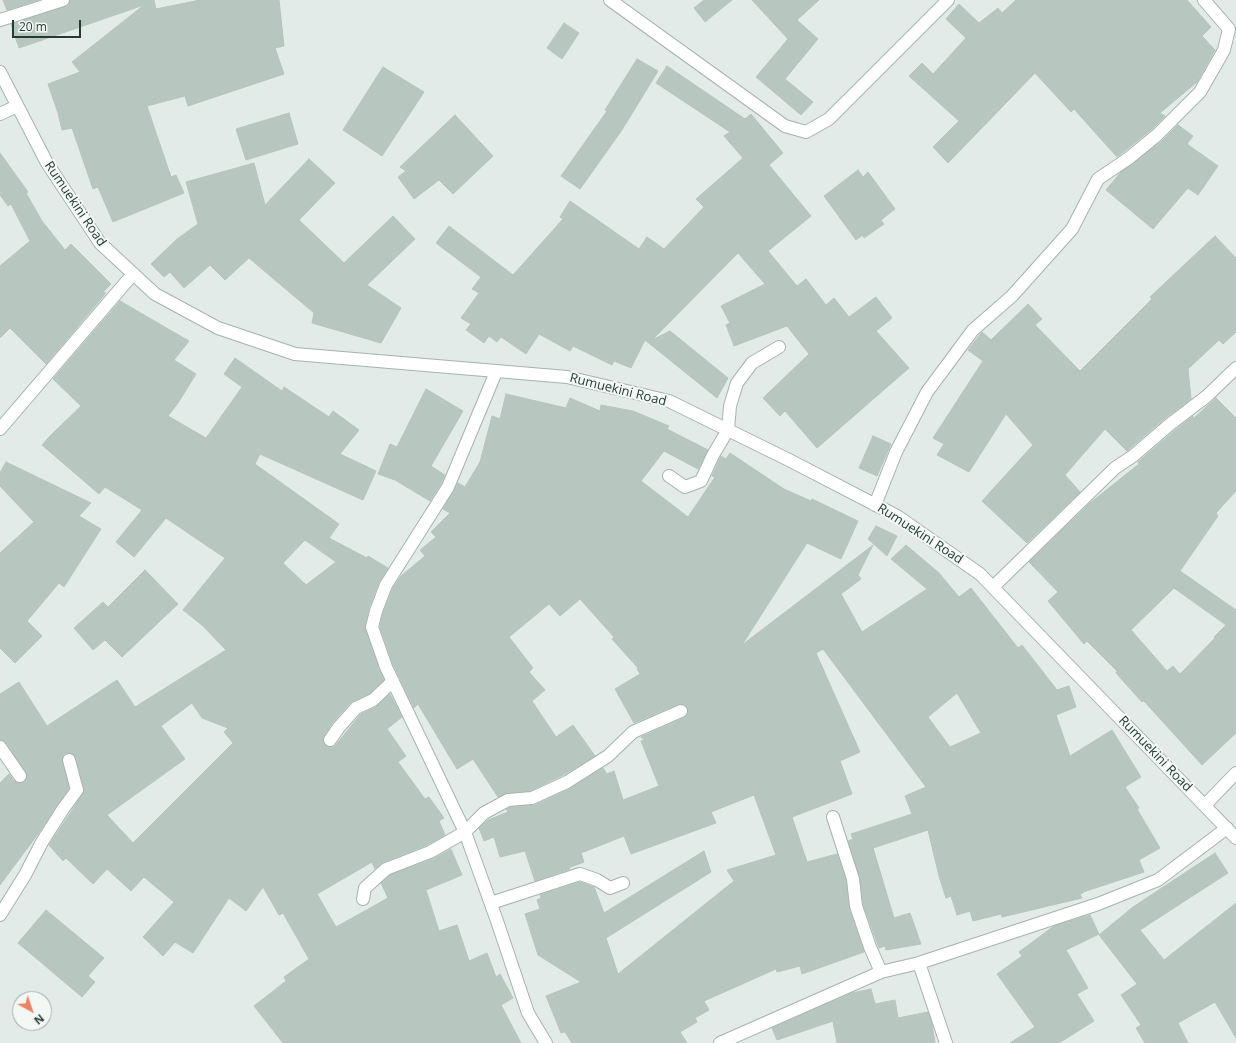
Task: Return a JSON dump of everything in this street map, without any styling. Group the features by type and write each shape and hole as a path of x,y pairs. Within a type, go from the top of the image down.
{"street":[{"path":"0,20 63,0"},
{"path":"610,0 785,126 806,132 829,119 948,0"},
{"path":"875,505 896,452 927,392 973,330 1012,296 1072,229 1098,179 1129,158 1157,135 1200,92 1224,50 1228,29 1204,0"},
{"name":"Rumuekini Road","path":"0,72 47,163 100,243 155,294 218,328 295,354 567,377 669,401 789,460 897,516 980,574 1236,838"},
{"path":"0,114 17,106"},
{"path":"0,429 133,274"},
{"path":"669,476 685,487 701,481 713,455 728,430 730,406 737,383 752,363 779,347"},
{"path":"993,586 1115,468 1133,456 1169,425 1207,396 1236,368"},
{"path":"496,372 448,487 386,585 376,611 372,627 386,667 465,832 491,903 528,1013 546,1043"},
{"path":"330,740 339,727 356,708 374,700 393,681"},
{"path":"363,899 365,888 386,869 430,852 465,832 484,812 508,800 532,798 566,782 608,756 633,732 681,711"},
{"path":"0,747 20,776"},
{"path":"0,914 25,875 42,842 77,790 69,760"},
{"path":"1205,805 1236,773"},
{"path":"833,817 853,878 856,906 870,948 881,972"},
{"path":"720,1043 881,972 919,963 1098,904 1158,880 1227,828"},
{"path":"491,903 580,874 597,880 610,888 624,882"},
{"path":"919,963 946,1043"}],"building":[{"path":"3,0 38,0 7,10"},
{"path":"70,0 154,0 156,9 200,0 279,0 284,46 275,48 284,74 188,106 185,96 147,106 171,177 176,175 184,193 113,222 98,187 93,189 72,128 62,130 48,84 80,72 72,62 144,5 19,48 11,24 65,7 69,5"},
{"path":"704,0 732,0 705,22 694,8"},
{"path":"752,0 819,0 797,20 818,39 785,79 813,102 801,115 756,77 788,39"},
{"path":"1016,0 1187,0 1211,27 1202,36 1215,50 1197,82 1160,113 1165,116 1152,129 1117,157 1074,109 1071,112 1035,73 948,163 933,147 959,121 909,76 922,63 933,74 966,38 946,19 959,4 979,23 998,8 1002,13"},
{"path":"564,23 579,33 562,59 547,48"},
{"path":"637,59 658,71 622,130 580,189 561,176 607,111 605,110"},
{"path":"667,66 745,119 751,114 783,153 769,165 811,216 768,251 797,286 806,279 826,305 834,298 849,317 876,297 892,318 876,331 909,368 817,448 785,411 780,416 763,398 809,354 787,326 734,346 726,325 730,323 721,306 765,284 738,253 652,340 670,331 728,378 717,398 645,340 631,368 614,361 612,365 573,346 570,351 539,334 526,354 501,337 497,342 489,336 484,343 466,330 471,324 461,318 479,293 472,289 481,277 436,243 449,226 513,275 563,219 560,217 570,201 639,249 647,237 664,249 704,207 696,199 743,158 724,136 730,132 656,83"},
{"path":"383,67 424,92 382,156 343,130"},
{"path":"289,113 298,144 246,160 236,129"},
{"path":"455,115 493,156 453,194 439,180 414,199 398,177 406,171 400,167"},
{"path":"1178,125 1193,136 1187,144 1218,166 1198,195 1188,188 1153,229 1106,190 1121,172 1162,141"},
{"path":"0,153 28,192 26,193 42,221 65,250 71,244 111,284 103,292 106,293 46,364 10,328 0,338 0,266 30,241 11,204 8,206 0,195"},
{"path":"309,159 335,183 299,220 344,263 393,216 415,239 367,285 401,308 381,343 312,323 314,313 249,258 225,280 210,265 184,288 170,272 164,277 151,264 177,239 198,224 186,182 254,163 265,205"},
{"path":"858,170 863,177 868,172 895,209 881,220 884,224 864,238 863,235 856,240 824,196"},
{"path":"1215,236 1236,258 1236,332 1223,344 1219,340 1188,369 1191,399 1164,419 1127,451 1105,429 1065,475 1080,492 1027,543 982,501 1033,445 1006,414 969,472 937,455 944,444 933,438 983,361 968,350 982,332 991,340 1028,304 1042,319 1035,325 1080,371 1152,299 1150,297"},
{"path":"120,301 189,341 174,360 196,374 168,416 206,438 242,387 224,374 235,358 282,391 284,387 329,417 333,411 359,430 340,454 376,471 363,500 260,454 255,464 339,524 329,538 367,558 368,556 388,568 379,582 369,608 365,626 384,680 369,694 350,703 333,722 324,736 323,743 326,746 334,747 361,714 376,707 390,694 402,717 387,729 406,756 398,762 425,799 429,797 444,818 439,821 445,835 427,845 383,862 375,869 372,862 317,894 336,927 388,898 381,883 390,875 433,859 451,849 462,875 426,890 439,931 457,925 469,961 487,953 496,977 500,974 513,998 501,1005 521,1043 283,1043 254,1006 286,981 284,977 309,959 283,913 279,915 263,887 246,911 229,898 193,953 175,942 163,956 143,937 174,902 144,877 131,891 107,869 93,884 66,858 63,861 49,845 84,792 76,758 71,753 64,754 62,758 69,788 38,834 0,885 0,783 9,774 14,781 20,783 25,782 27,776 26,772 6,743 0,739 0,694 19,682 47,726 117,680 135,707 226,650 203,626 183,610 225,558 166,518 134,557 116,542 142,510 105,487 99,494 42,445 81,406 53,379","holes":["305,540 336,562 306,585 283,563","192,703 202,718 228,728 224,732 233,743 133,843 107,815 185,759 161,726"]},
{"path":"426,389 463,411 431,466 445,475 430,501 395,480 378,474 390,444 397,447"},
{"path":"506,394 566,408 570,398 600,411 601,405 633,411 669,426 667,429 708,450 698,469 664,451 641,481 688,517 715,477 712,476 721,456 726,459 730,453 784,489 811,501 812,499 858,521 841,559 807,543 742,645 873,545 858,575 861,579 841,594 862,632 927,589 891,559 906,545 939,573 959,597 971,588 1018,648 1022,645 1057,690 1069,686 1076,707 1056,715 1070,756 1112,730 1141,777 1125,787 1139,808 1137,809 1160,848 1139,860 1144,872 1083,892 1080,894 1082,898 1002,917 1001,914 973,921 970,911 957,915 951,896 946,898 928,830 873,848 894,918 910,913 921,944 886,950 885,946 879,948 863,904 860,877 848,841 853,839 851,834 912,814 905,796 926,787 823,649 816,653 860,752 840,761 852,794 792,817 807,862 837,854 846,881 849,908 864,952 802,974 800,966 777,972 776,969 704,1001 709,1010 695,1018 697,1022 680,1032 687,1043 572,1043 565,1032 561,1033 546,996 581,982 538,955 525,914 540,909 537,900 541,898 540,895 580,882 594,887 604,913 704,851 711,872 606,938 618,974 734,881 727,870 776,855 754,795 711,812 716,823 631,854 624,836 581,853 584,862 568,868 570,869 535,881 525,851 500,857 494,837 484,841 479,828 488,820 508,812 506,809 510,807 535,805 571,788 603,768 607,774 614,771 623,800 659,786 641,741 644,740 641,737 684,718 688,711 686,705 678,704 634,723 615,689 640,674 637,669 638,668 612,639 614,637 580,599 560,616 549,604 509,637 533,668 529,672 545,690 532,701 556,737 573,725 595,756 563,775 530,791 507,793 498,797 473,759 457,769 418,704 414,708 393,664 380,627 383,613 393,588 401,576 425,556 420,550 436,537 431,532 450,513 443,509 458,483 465,487 480,462 492,416 500,419","holes":["957,693 981,733 950,747 928,717"]},
{"path":"1216,398 1236,418 1236,491 1216,513 1218,516 1180,571 1236,610 1236,733 1202,765 1144,701 1142,702 1116,673 1117,671 1087,641 1084,644 1048,601 1058,592 1029,562 1090,503 1139,464 1138,462 1193,416 1193,419","holes":["1174,588 1226,625 1180,674 1173,666 1167,671 1131,630"]},
{"path":"873,436 891,444 877,476 859,468"},
{"path":"6,462 91,503 79,516 101,529 64,587 59,583 27,621 42,636 15,663 0,648 0,553 34,522 0,486 0,473"},
{"path":"876,526 897,536 887,556 868,539"},
{"path":"145,570 178,604 122,657 105,640 93,650 74,628 103,602 108,607"},
{"path":"1215,853 1228,873 1140,930 1164,960 1236,903 1236,1038 1215,1002 1178,1023 1188,1043 1145,1043 1136,1028 1141,1025 1121,995 1137,984 1099,935 1133,907"},
{"path":"46,910 104,958 88,976 95,982 82,997 18,943"},
{"path":"1090,915 1099,934 1066,950 1088,988 1077,994 1094,1021 1059,1043 1010,1043 1035,1027 997,974 1022,956 1019,952 1054,926"},
{"path":"871,989 875,1004 895,1000 898,1018 928,1012 932,1024 935,1043 837,1043 833,1021 777,1040 772,1028 852,993"}]}
